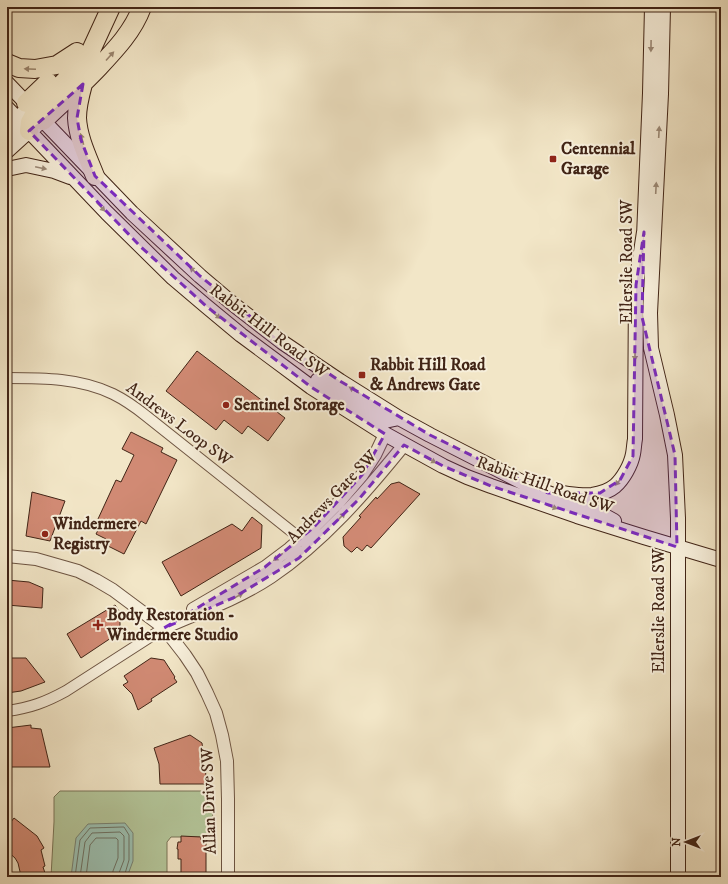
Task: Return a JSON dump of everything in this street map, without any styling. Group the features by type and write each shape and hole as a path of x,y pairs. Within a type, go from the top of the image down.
{"highway":[{"path":"22,116 47,99 88,57 111,7"},
{"path":"22,116 83,84 123,41 142,7"},
{"path":"22,116 77,52 101,27"},
{"path":"7,64 20,68 35,69 57,65 77,52"},
{"path":"83,84 77,118 81,140 95,176"}],"main road":[{"name":"Ellerslie Road SW","path":"651,348 646,340 642,317 652,7"},
{"name":"Ellerslie Road SW","path":"662,7 661,94 650,313 651,348 675,455 678,518 678,877"},
{"path":"7,83 22,116 7,151"},
{"path":"7,132 22,116"},
{"name":"Rabbit Hill Road SW","path":"22,116 95,176 168,247 233,304 282,342 340,382 399,418 470,456 520,481 603,514 644,537"},
{"name":"Rabbit Hill Road SW","path":"22,116 74,179 173,278 241,335 311,387 404,445 467,477 577,516 721,560"},
{"path":"7,169 26,165 54,171 74,179"},
{"path":"548,493 583,495 600,493 614,486 620,480 633,456 635,439 636,285 644,232"},
{"path":"279,364 312,376 385,421 399,418"}],"street":[{"name":"Andrews Loop SW","path":"7,378 55,379 79,382 113,394 129,403 145,415 300,539 311,546"},
{"name":"Andrews Gate SW","path":"164,628 264,567 313,528 338,503 362,475 375,455 385,434"},
{"name":"Andrews Gate SW","path":"164,628 233,598 270,578 299,558 359,499 404,445"},
{"name":"Allan Drive SW","path":"7,556 36,559 78,571 96,580 113,590 164,628 185,655 197,673 207,693 222,735 227,761 228,877"},
{"path":"7,711 35,706 66,692 164,628"}],"highlighted area":[{"path":"83,84 77,118 81,140 95,176 200,276 282,342 340,381 430,435 548,493 600,493 620,480 633,456 636,285 644,232 642,317 675,455 677,547 491,486 443,466 404,445 359,499 299,558 233,598 164,628 265,567 313,528 362,475 385,434 311,387 206,306 141,247 29,131"}],"shaded area":[{"path":"719,7 721,7 721,537 718,537 716,168"},
{"path":"60,791 212,791 213,837 171,837 167,842 167,877 51,877 54,797"}],"water":[{"path":"125,823 133,833 133,861 127,877 71,877 76,838 88,824"}],"building":[{"name":"Sentinel Storage","path":"197,351 285,418 268,441 248,426 242,434 224,420 216,430 166,391"},
{"path":"131,432 163,448 161,452 177,460 146,524 141,521 124,554 104,544 106,539 96,534 103,521 98,519 116,480 121,482 134,455 122,449"},
{"path":"399,482 420,494 371,548 367,545 362,551 357,547 351,552 344,546 343,537 376,497 377,499 391,484"},
{"path":"32,492 65,501 50,541 26,536"},
{"path":"252,517 262,525 261,548 181,596 162,562 232,524 242,531"},
{"path":"7,580 29,582 43,588 42,608 7,605"},
{"path":"115,605 120,612 120,632 81,658 67,634"},
{"path":"7,658 26,658 45,682 21,691 7,693"},
{"path":"151,658 164,660 177,682 151,699 152,701 138,710 132,694 123,685 128,682 124,676"},
{"path":"31,725 31,728 41,729 50,767 7,767 7,728"},
{"path":"190,735 202,743 207,784 160,784 159,764 154,748"},
{"path":"14,818 37,836 44,848 41,850 45,873 28,877 26,877 26,875 21,876 18,863 7,851 7,827"},
{"path":"181,836 201,837 201,840 206,840 206,877 181,877 181,859 178,859 177,849 178,842 181,842"}],"place":[{"name":"Centennial Garage","path":"553,159"},
{"name":"Rabbit Hill Road & Andrews Gate","path":"362,375"},
{"name":"Sentinel Storage","path":"226,405"},
{"name":"Windermere Registry","path":"45,534"},
{"name":"Body Restoration - Windermere Studio","path":"98,625"}]}
